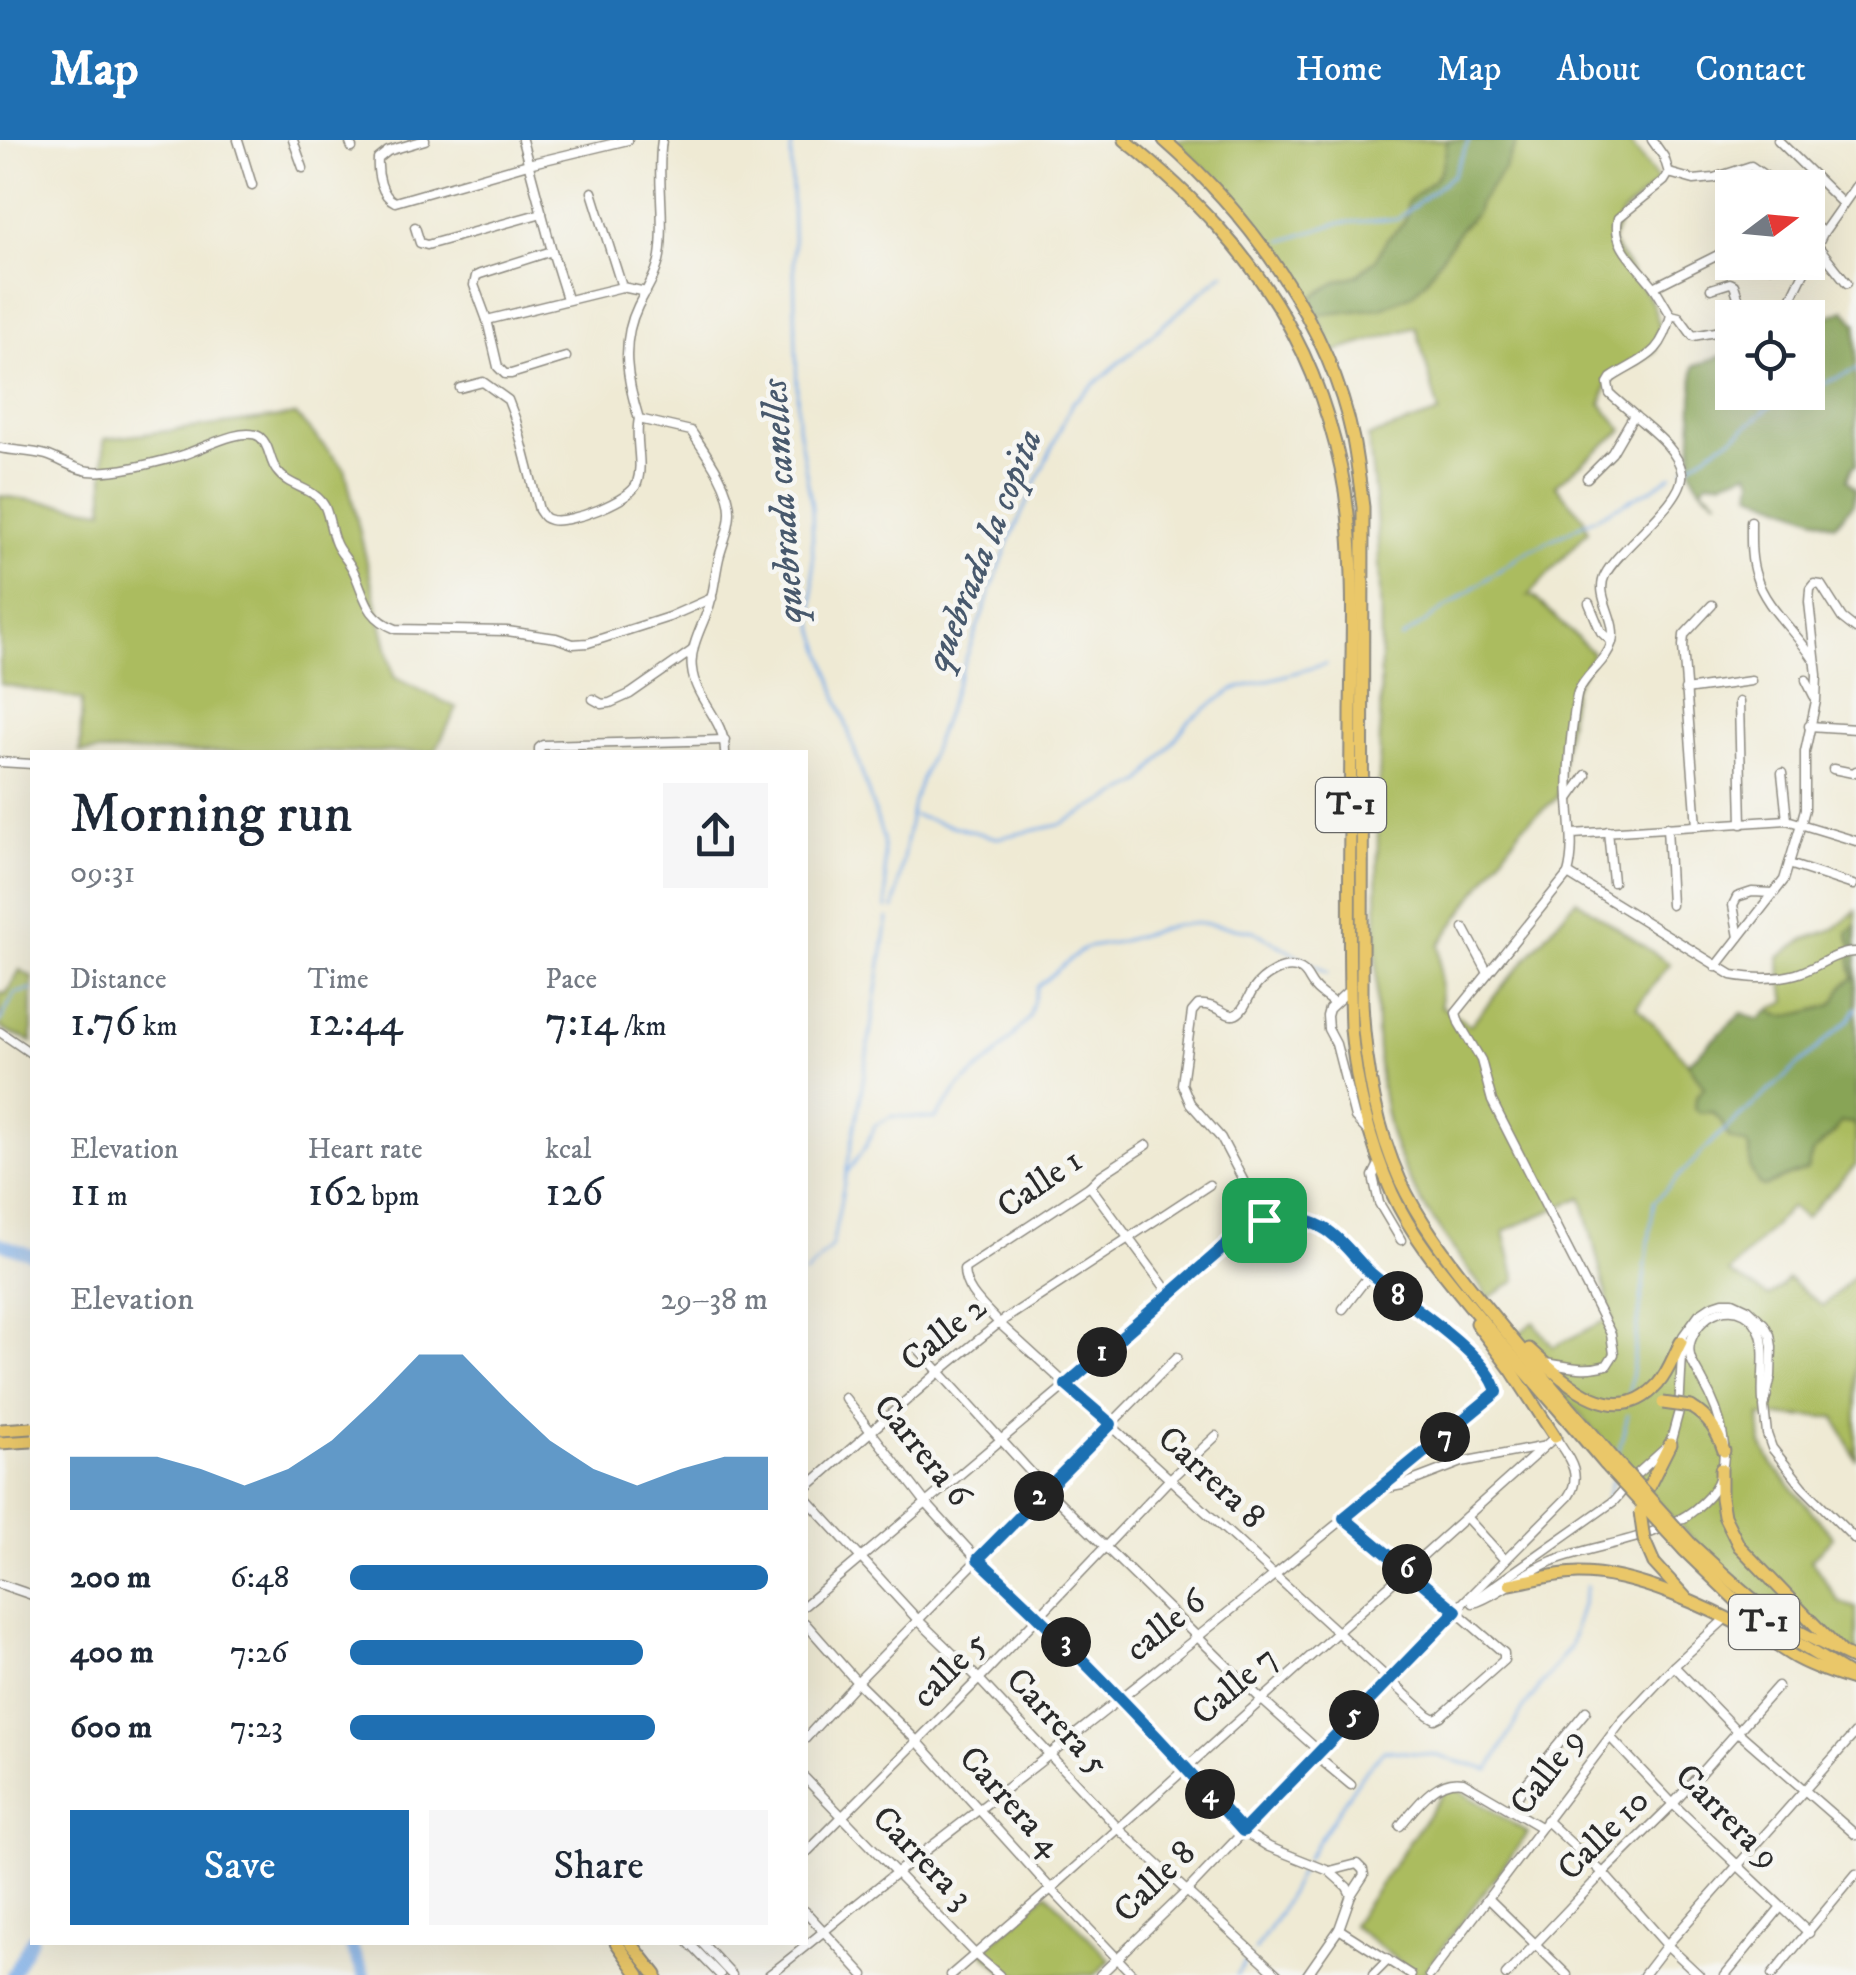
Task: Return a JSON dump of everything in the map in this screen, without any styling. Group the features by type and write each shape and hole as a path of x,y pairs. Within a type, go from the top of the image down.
{"highway":[{"name":"T-1","path":"1125,140 1215,222 1262,282 1294,334 1339,460 1348,514 1352,602 1350,990 1354,1064 1371,1135 1393,1194 1409,1224 1459,1293 1742,1606 1856,1680"},
{"name":"T-1","path":"1164,140 1210,182 1270,256 1329,363 1353,438 1363,506 1362,1002 1368,1070 1386,1144 1411,1202 1446,1256 1609,1461"},
{"path":"1459,1293 1483,1334 1512,1371 1550,1441"},
{"path":"1494,1317 1582,1394 1610,1404 1691,1407 1712,1424 1724,1451"},
{"path":"1610,1404 1638,1399 1651,1390 1672,1364 1681,1342"},
{"path":"0,1429 30,1428"},
{"path":"1,1449 30,1442"},
{"path":"1670,1444 1648,1485 1640,1512 1644,1540 1654,1563 1688,1600"},
{"path":"1722,1469 1724,1516 1738,1546 1842,1653"},
{"name":"T-1","path":"1687,1547 1780,1620 1856,1660"},
{"path":"1510,1584 1561,1574 1616,1577 1688,1600 1830,1674 1856,1680"},
{"path":"618,1945 639,1975"},
{"path":"632,1945 656,1975"}],"street":[{"path":"238,140 252,185"},
{"path":"293,140 302,168"},
{"path":"425,140 378,159 384,196 390,200 628,140"},
{"path":"522,140 568,299"},
{"path":"460,388 483,382 508,400 543,516 568,519 614,504 632,492 638,482 639,419 631,392 627,336 660,256 662,140"},
{"path":"1652,140 1669,172 1664,181 1618,218 1616,236 1671,315 1679,317 1694,336 1715,332"},
{"path":"1778,140 1843,204"},
{"path":"1669,172 1694,180 1715,178"},
{"path":"1825,231 1856,186"},
{"path":"592,192 622,286"},
{"path":"415,228 420,244 427,246 542,213"},
{"path":"552,251 476,276 474,285 498,367 504,374 566,357"},
{"path":"1825,255 1847,283"},
{"path":"1654,287 1715,256"},
{"path":"1710,289 1734,285 1738,300"},
{"path":"487,320 622,286 646,292"},
{"path":"1544,1362 1591,1370 1607,1365 1614,1354 1613,1344 1605,1321 1492,1101 1481,1060 1456,1015 1568,874 1572,834 1568,758 1578,691 1604,660 1612,642 1603,578 1672,500 1680,489 1682,475 1668,446 1610,394 1608,383 1660,346 1671,315"},
{"path":"1587,478 1612,453 1634,414"},
{"path":"639,419 691,431 707,454 728,500 728,534 691,665 700,694 718,722 725,750"},
{"path":"0,448 42,453 88,471 108,470 164,460 228,438 256,434 264,441 275,470 287,482 319,499 337,547 354,573 367,605 379,622 396,628 508,632 573,644 588,643 669,617 712,598"},
{"path":"1750,521 1756,578 1766,598 1816,664"},
{"path":"1716,967 1784,880 1805,808 1805,752 1816,700 1810,588 1821,585 1842,618 1856,629"},
{"path":"1589,603 1601,632 1612,642"},
{"path":"1697,826 1684,635 1712,605"},
{"path":"593,699 602,704 623,698 694,650"},
{"path":"1806,680 1816,700"},
{"path":"1686,690 1751,681"},
{"path":"1739,702 1742,824"},
{"path":"1809,726 1856,729"},
{"path":"539,750 543,744 725,740"},
{"path":"0,762 30,764"},
{"path":"1833,769 1856,771"},
{"path":"1782,773 1787,820"},
{"path":"1569,798 1586,776"},
{"path":"1572,834 1787,820 1856,841"},
{"path":"1667,827 1671,906"},
{"path":"1608,831 1613,882"},
{"path":"1789,864 1853,885"},
{"path":"1568,874 1732,975 1762,980 1797,974 1835,956 1856,952"},
{"path":"1739,937 1733,905 1737,897 1752,892 1774,893"},
{"path":"1464,928 1488,973"},
{"path":"1264,1220 1221,1138 1190,1103 1182,1084 1192,1012 1198,1004 1208,1004 1235,1015 1255,986 1288,967 1306,973 1314,988 1334,1003"},
{"path":"1350,990 1334,1003 1327,1016 1328,1030 1336,1044 1354,1118 1371,1135"},
{"path":"0,1032 30,1053"},
{"name":"Calle 1","path":"964,1269 1147,1145"},
{"path":"1380,1162 1373,1176 1379,1203 1400,1240"},
{"name":"Calle 2","path":"808,1486 999,1323 1209,1185"},
{"path":"1090,1186 1169,1293"},
{"path":"808,1602 1246,1228 1264,1220 1288,1218 1311,1221 1331,1233 1370,1274 1343,1308"},
{"name":"Carrera 8","path":"964,1269 967,1287 999,1323 1435,1719 1504,1660 1504,1653 1456,1611"},
{"name":"calle 6","path":"769,1975 1049,1756 1496,1395 1497,1388 1471,1353 1370,1274"},
{"path":"1474,1603 1614,1502 1670,1444 1682,1383 1681,1342 1690,1324 1711,1306 1733,1302 1764,1324 1772,1341 1771,1376 1764,1407"},
{"path":"1463,1603 1495,1594 1561,1558 1638,1538 1684,1518 1710,1495 1722,1469 1724,1451 1719,1414 1689,1351 1690,1341 1704,1319 1719,1310 1733,1310 1751,1318 1762,1334 1766,1434 1772,1448 1803,1487 1856,1540"},
{"path":"914,1344 1046,1489 1351,1785"},
{"path":"808,1736 1176,1357"},
{"name":"Carrera 6","path":"845,1398 926,1503 1121,1698 1243,1831 1268,1847 1330,1871 1351,1895"},
{"path":"0,1429 1,1449"},
{"name":"calle 5","path":"808,1851 1170,1478 1216,1436"},
{"path":"1344,1518 1456,1611 1574,1488 1576,1477 1574,1466 1550,1441 1528,1451 1462,1462 1380,1490"},
{"name":"Calle 7","path":"950,1975 1550,1441"},
{"name":"Carrera 5","path":"808,1500 1118,1828 1278,1975"},
{"path":"1466,1517 1506,1560"},
{"path":"0,1584 29,1594"},
{"name":"Calle 8","path":"1100,1975 1186,1892 1456,1611"},
{"name":"Calle 9","path":"1430,1975 1634,1708 1727,1617"},
{"name":"Carrera 4","path":"808,1626 1132,1975"},
{"path":"1674,1666 1739,1733 1856,1835"},
{"name":"Calle 10","path":"1506,1975 1674,1804 1778,1686"},
{"path":"1510,1808 1586,1711"},
{"path":"1644,1975 1856,1732"},
{"name":"Carrera 9","path":"1610,1737 1736,1866 1809,1933"},
{"name":"Carrera 3","path":"808,1781 999,1975"},
{"path":"1400,1826 1425,1797 1444,1783 1464,1782 1543,1824 1603,1873 1699,1975"},
{"path":"1307,1975 1339,1930 1351,1895 1364,1875 1357,1864 1330,1871"},
{"path":"1772,1975 1856,1874"},
{"path":"1489,1898 1566,1975"},
{"path":"1726,1975 1780,1908"},
{"path":"808,1915 864,1975"},
{"path":"1339,1930 1411,1975"},
{"path":"705,1947 720,1975"},
{"path":"705,1947 732,1975"},
{"path":"1373,1975 1388,1960"}],"green space":[{"path":"1172,140 1628,140 1659,181 1621,215 1612,243 1653,304 1659,325 1655,351 1608,381 1601,404 1623,430 1555,485 1583,517 1588,531 1528,596 1534,597 1593,653 1573,689 1557,798 1522,827 1439,945 1441,1006 1470,1025 1576,900 1670,964 1637,1006 1688,1063 1742,1013 1759,1020 1786,1002 1779,957 1805,939 1834,929 1856,911 1856,1165 1805,1218 1791,1207 1729,1273 1769,1297 1788,1279 1823,1306 1856,1274 1856,1460 1835,1417 1760,1416 1762,1445 1773,1465 1833,1537 1811,1560 1840,1603 1856,1608 1856,1654 1787,1618 1711,1557 1642,1486 1514,1337 1534,1322 1553,1347 1612,1317 1582,1197 1504,1231 1516,1281 1489,1298 1431,1217 1406,1174 1389,1128 1378,1049 1381,617 1368,437 1439,413 1416,327 1334,352 1310,302 1277,252 1210,175"},
{"path":"1447,140 1518,140 1476,213 1412,295 1381,308 1318,315 1309,299 1338,281 1358,275 1376,259 1387,239 1403,224 1407,203 1439,173"},
{"path":"1845,310 1856,323 1856,465 1847,480 1856,489 1853,504 1834,525 1751,493 1753,479 1749,472 1722,481 1707,481 1702,487 1718,500 1698,484 1691,469 1694,366 1715,358 1715,410 1825,410 1825,318"},
{"path":"296,415 345,469 394,677 457,708 436,750 80,750 82,700 0,684 0,496 104,510 104,439"},
{"path":"1856,926 1856,1128 1852,1123 1841,1122 1812,1153 1807,1170 1764,1187 1750,1168 1750,1149 1746,1144 1729,1138 1712,1112 1700,1113 1695,1109 1696,1097 1704,1087 1688,1063 1742,1013 1759,1020 1770,1010 1785,1016 1833,1004 1853,978 1848,933"},
{"path":"20,970 30,976 30,1041 0,1027 0,992 6,994"},
{"path":"1449,1784 1528,1833 1422,1975 1416,1975 1352,1925"},
{"path":"1047,1893 1110,1960 1095,1975 1007,1975 982,1951"}],"waterway":[{"name":"quebrada canelles","path":"794,140 791,150 798,427 812,507 814,625 883,838 887,908"},
{"name":"quebrada la copita","path":"1283,241 1338,223 1397,219 1453,175 1469,140"},
{"name":"quebrada la copita","path":"894,909 913,802 1008,544 1072,403 1224,273"},
{"path":"1825,383 1856,370"},
{"path":"1684,468 1766,410"},
{"path":"1401,639 1521,555 1652,489 1672,475"},
{"path":"915,816 997,838 1059,825 1142,782 1190,720 1232,690 1326,664"},
{"name":"quebrada canelles","path":"808,1272 832,1246 860,1100 888,918"},
{"path":"846,1174 875,1125 892,1116 935,1119 961,1085 995,1056 1029,1018 1037,987 1084,948 1175,925 1201,923 1254,931 1328,973"},
{"path":"0,1022 15,993 30,990"},
{"path":"1629,1393 1654,1202 1717,1137 1848,1021 1856,1008"},
{"path":"0,1243 30,1254"},
{"path":"1617,1457 1628,1415"},
{"path":"1607,1499 1612,1480"},
{"path":"1306,1859 1363,1773 1384,1750 1434,1755 1489,1770 1523,1709 1570,1647 1587,1586"},
{"path":"1255,1950 1303,1866"},
{"path":"12,1975 30,1942"},
{"path":"350,1945 364,1975"},
{"path":"1236,1975 1250,1956"}],"route":[{"path":"1264,1220 1311,1221 1331,1233 1370,1274 1471,1353 1493,1379 1497,1392 1344,1518 1456,1611 1243,1831 1121,1698 978,1559 1111,1424 1066,1385 1246,1228 1264,1220"}]}
